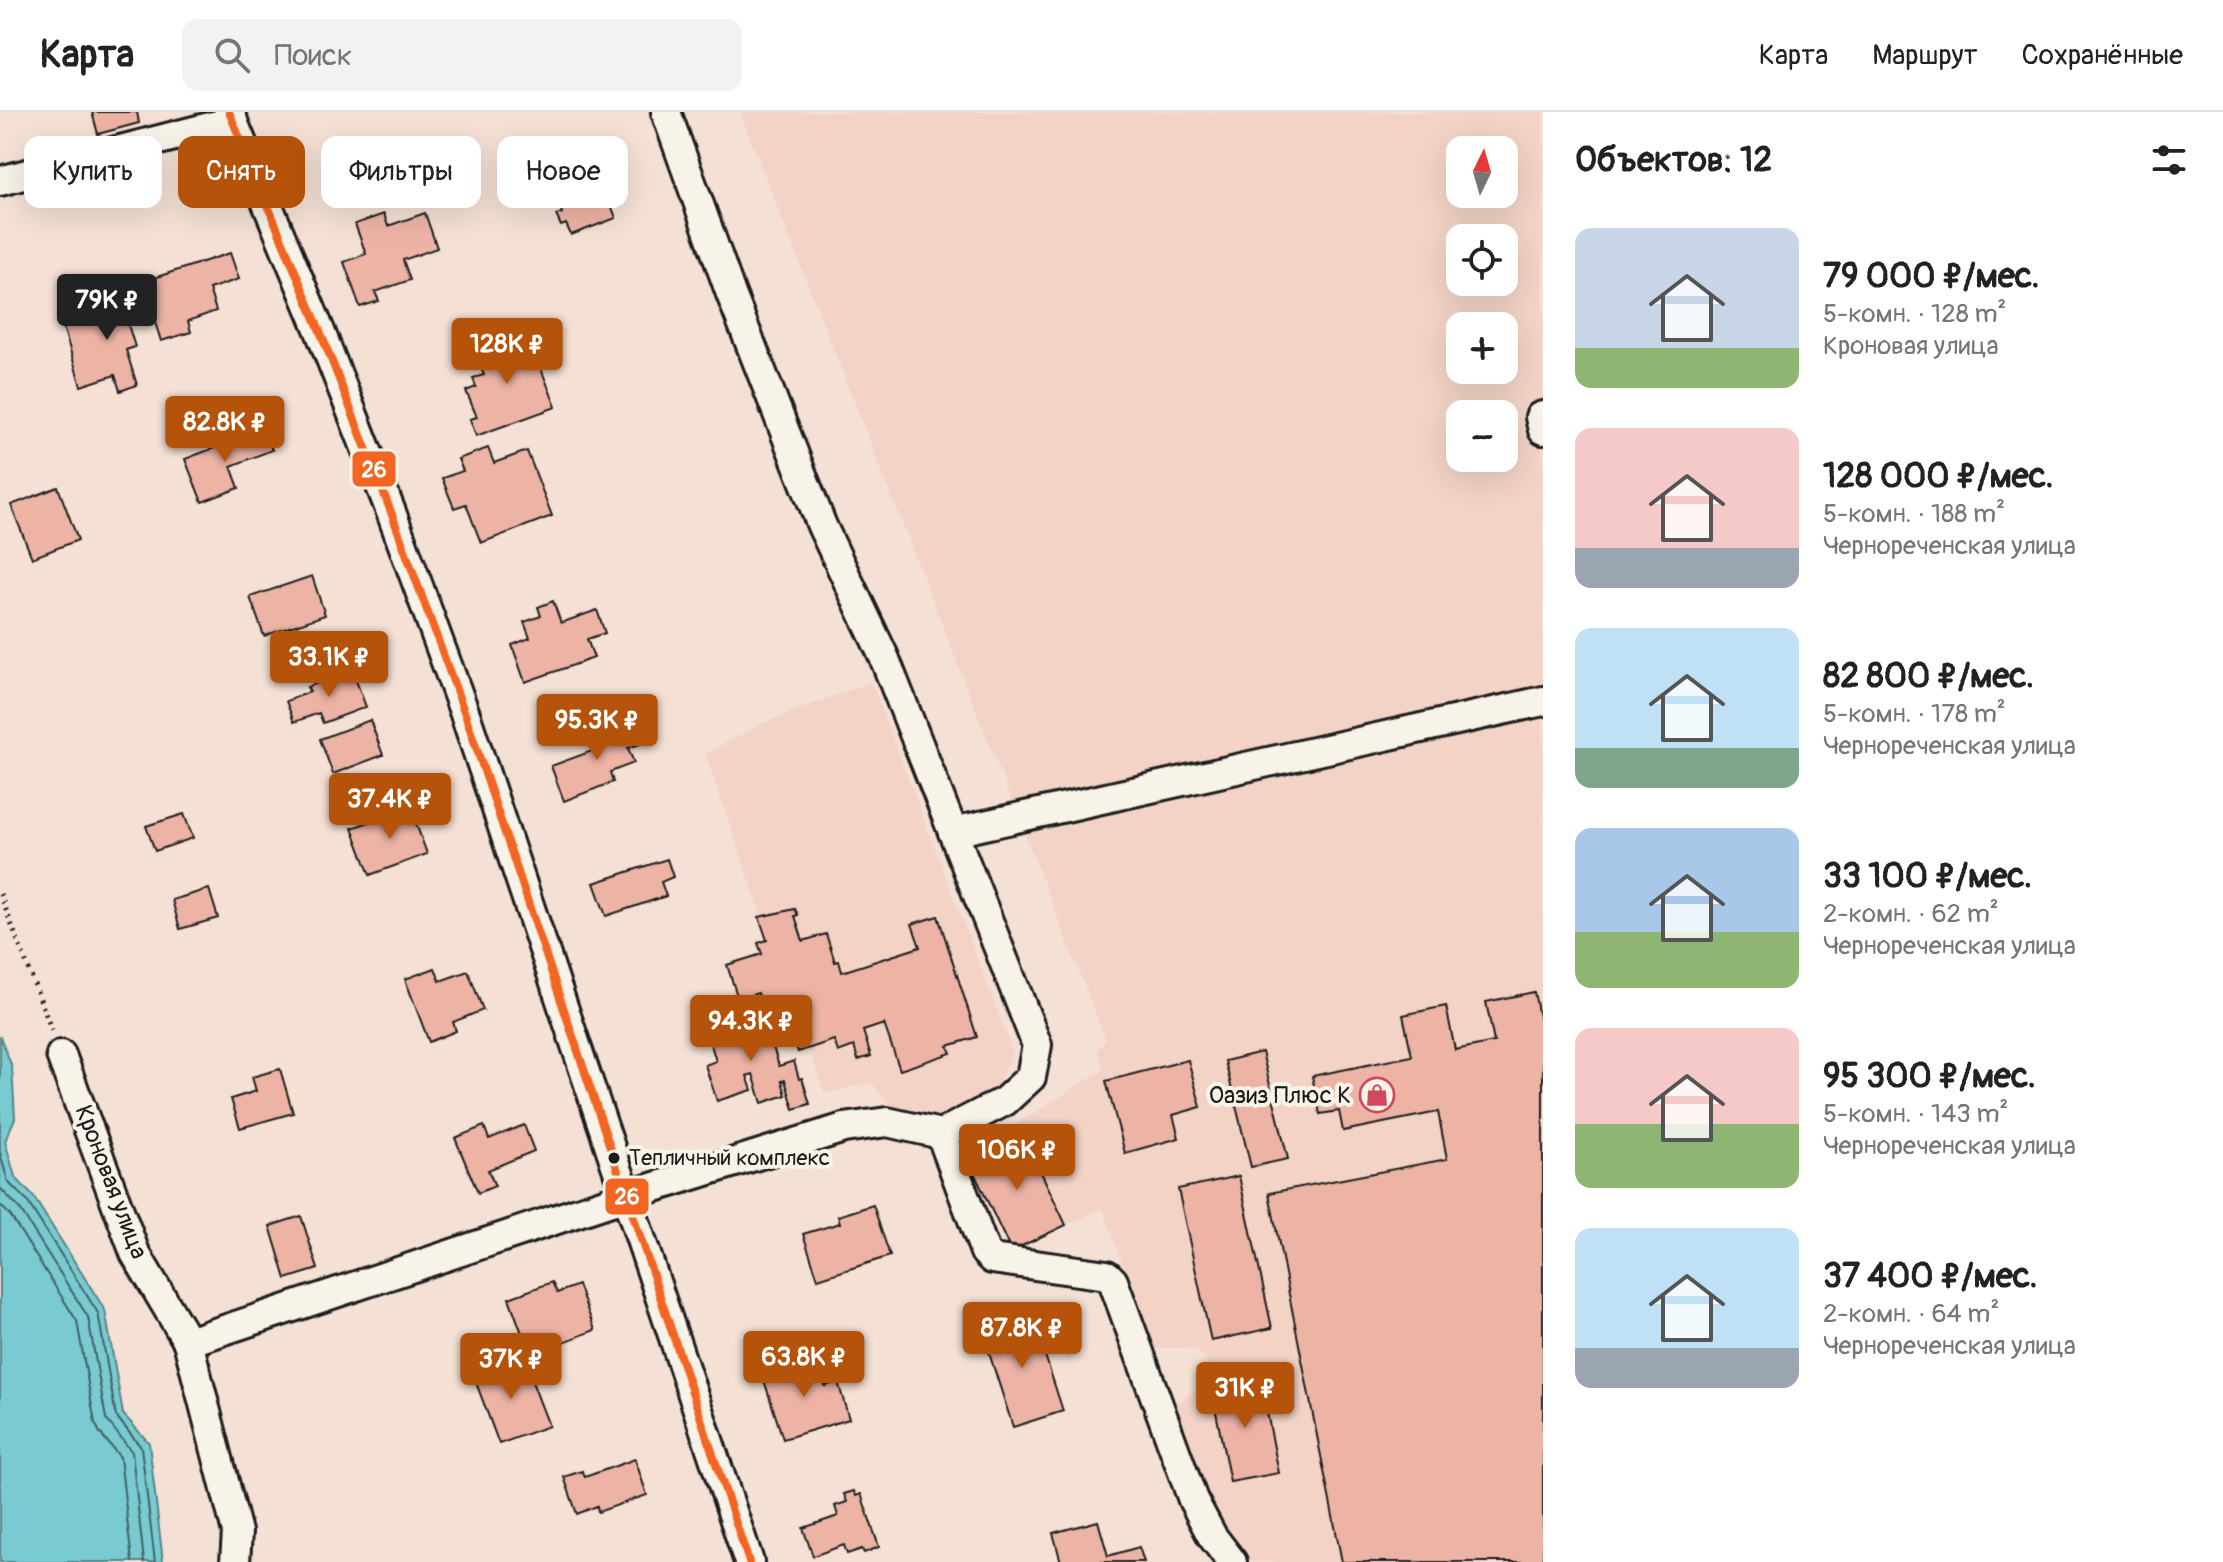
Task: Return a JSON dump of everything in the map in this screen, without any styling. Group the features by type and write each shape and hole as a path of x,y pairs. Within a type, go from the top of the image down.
{"street":[{"path":"188,1342 626,1196 844,1128 887,1122 941,1134 1005,1101 1031,1077 1037,1045 884,657 822,526 731,294 666,112"},
{"path":"0,181 231,116 391,512 465,714 749,1562"},
{"path":"1543,416 1540,417 1543,430"},
{"path":"953,832 1543,701"},
{"name":"Кроновая улица","path":"61,1055 135,1253 188,1342 237,1532 235,1562"},
{"path":"941,1134 985,1252 992,1259 1107,1275 1113,1281 1193,1500 1212,1536 1232,1562"}],"path":[{"path":"0,894 61,1055"}],"shaded area":[{"path":"740,112 1543,112 1543,1562 1252,1562 1228,1533 1204,1495 1174,1408 1216,1372 1196,1348 1152,1348 1103,1208 1011,1251 968,1160 976,1156 974,1151 1104,1069 1097,1050 1106,1040"},
{"path":"871,682 1013,1052 994,1093 940,1118 898,1113 871,1082 825,1094 809,1049 798,1052 789,1026 771,1032 758,993 738,999 727,965 761,954 758,943 767,939 762,915 705,754 761,724"}],"water":[{"path":"0,1036 12,1067 15,1118 5,1141 15,1177 33,1196 105,1310 123,1414 149,1443 163,1562 0,1562"}],"building":[{"path":"92,112 137,112 139,123 98,134"},
{"path":"560,208 612,208 616,218 571,235 566,224 561,226 556,215 562,213"},
{"path":"425,213 437,248 403,260 410,280 375,292 379,301 360,307 344,262 366,254 355,224 384,214 388,226"},
{"path":"230,253 239,279 209,289 216,311 188,321 191,332 161,341 142,282"},
{"path":"142,291 153,316 142,319 138,308 130,311 132,316 126,318 135,347 126,350 137,385 120,391 115,375 81,386 63,327 104,314 101,304"},
{"path":"504,336 510,351 531,343 556,407 476,436 470,419 477,417 466,391 476,387 473,378 484,375 473,348"},
{"path":"264,429 272,450 231,466 239,488 202,502 185,459"},
{"path":"488,448 494,463 527,451 552,516 481,543 466,504 454,508 442,478 463,471 458,459"},
{"path":"58,487 78,540 32,558 11,505"},
{"path":"312,576 325,615 264,636 250,597"},
{"path":"553,601 561,623 597,610 605,633 587,639 594,658 525,682 512,645 530,638 524,622 541,616 538,607"},
{"path":"352,670 366,707 323,723 319,713 294,722 286,701 310,692 307,687"},
{"path":"370,720 383,755 333,774 320,739"},
{"path":"631,721 640,744 628,748 634,763 610,772 613,782 564,801 551,766 595,750 590,737"},
{"path":"410,807 427,854 370,875 352,828"},
{"path":"184,814 193,838 155,851 146,826"},
{"path":"667,859 673,877 661,882 666,896 606,916 594,883"},
{"path":"209,889 218,918 180,929 172,900"},
{"path":"795,909 803,941 826,934 835,962 839,961 842,972 920,947 912,924 938,916 977,1037 948,1046 951,1053 900,1070 884,1024 863,1031 871,1056 858,1060 854,1046 838,1052 834,1040 798,1052 789,1026 771,1032 758,993 738,999 727,965 762,954 758,943 767,940 759,917"},
{"path":"435,968 440,981 468,971 483,1010 453,1022 456,1031 429,1042 405,979"},
{"path":"1534,992 1543,1036 1543,1562 1342,1562 1269,1193 1447,1159 1438,1112 1343,1131 1339,1111 1320,1114 1312,1076 1412,1056 1403,1015 1446,1006 1455,1050 1494,1042 1486,1002"},
{"path":"762,1012 779,1066 794,1061 810,1104 794,1109 785,1080 782,1081 786,1095 762,1103 753,1074 747,1076 752,1090 717,1101 705,1065 716,1061 706,1029"},
{"path":"1262,1052 1288,1159 1251,1167 1225,1061"},
{"path":"1188,1060 1201,1107 1173,1115 1179,1138 1125,1153 1106,1081"},
{"path":"280,1069 293,1113 240,1128 231,1099 256,1091 252,1077"},
{"path":"524,1125 534,1151 488,1170 495,1186 478,1193 455,1138 484,1126 489,1139"},
{"path":"1023,1134 1066,1225 1011,1251 968,1160"},
{"path":"1239,1176 1272,1328 1211,1341 1178,1189"},
{"path":"873,1205 890,1256 818,1279 803,1234 840,1223 838,1216"},
{"path":"301,1216 318,1269 286,1279 270,1226"},
{"path":"552,1282 557,1293 578,1285 595,1330 530,1355 509,1298"},
{"path":"1031,1312 1063,1411 1013,1427 981,1328"},
{"path":"816,1357 825,1386 838,1382 849,1419 783,1439 762,1374"},
{"path":"523,1358 549,1426 499,1444 474,1377"},
{"path":"1260,1377 1279,1473 1230,1482 1211,1387"},
{"path":"635,1459 647,1495 598,1512 597,1506 577,1514 564,1477 582,1471 585,1477"},
{"path":"854,1491 856,1496 861,1494 879,1547 864,1553 862,1549 847,1554 844,1545 813,1556 803,1528 838,1516 835,1506 847,1502 844,1494"},
{"path":"1098,1521 1108,1556 1139,1547 1144,1562 1061,1562 1053,1533"}],"transit line":[{"name":"26","path":"229,112 391,512 465,714 749,1562"}],"place":[{"name":"Оазиз Плюс К","path":"1377,1095"},
{"name":"Тепличный комплекс","path":"614,1158"}]}
